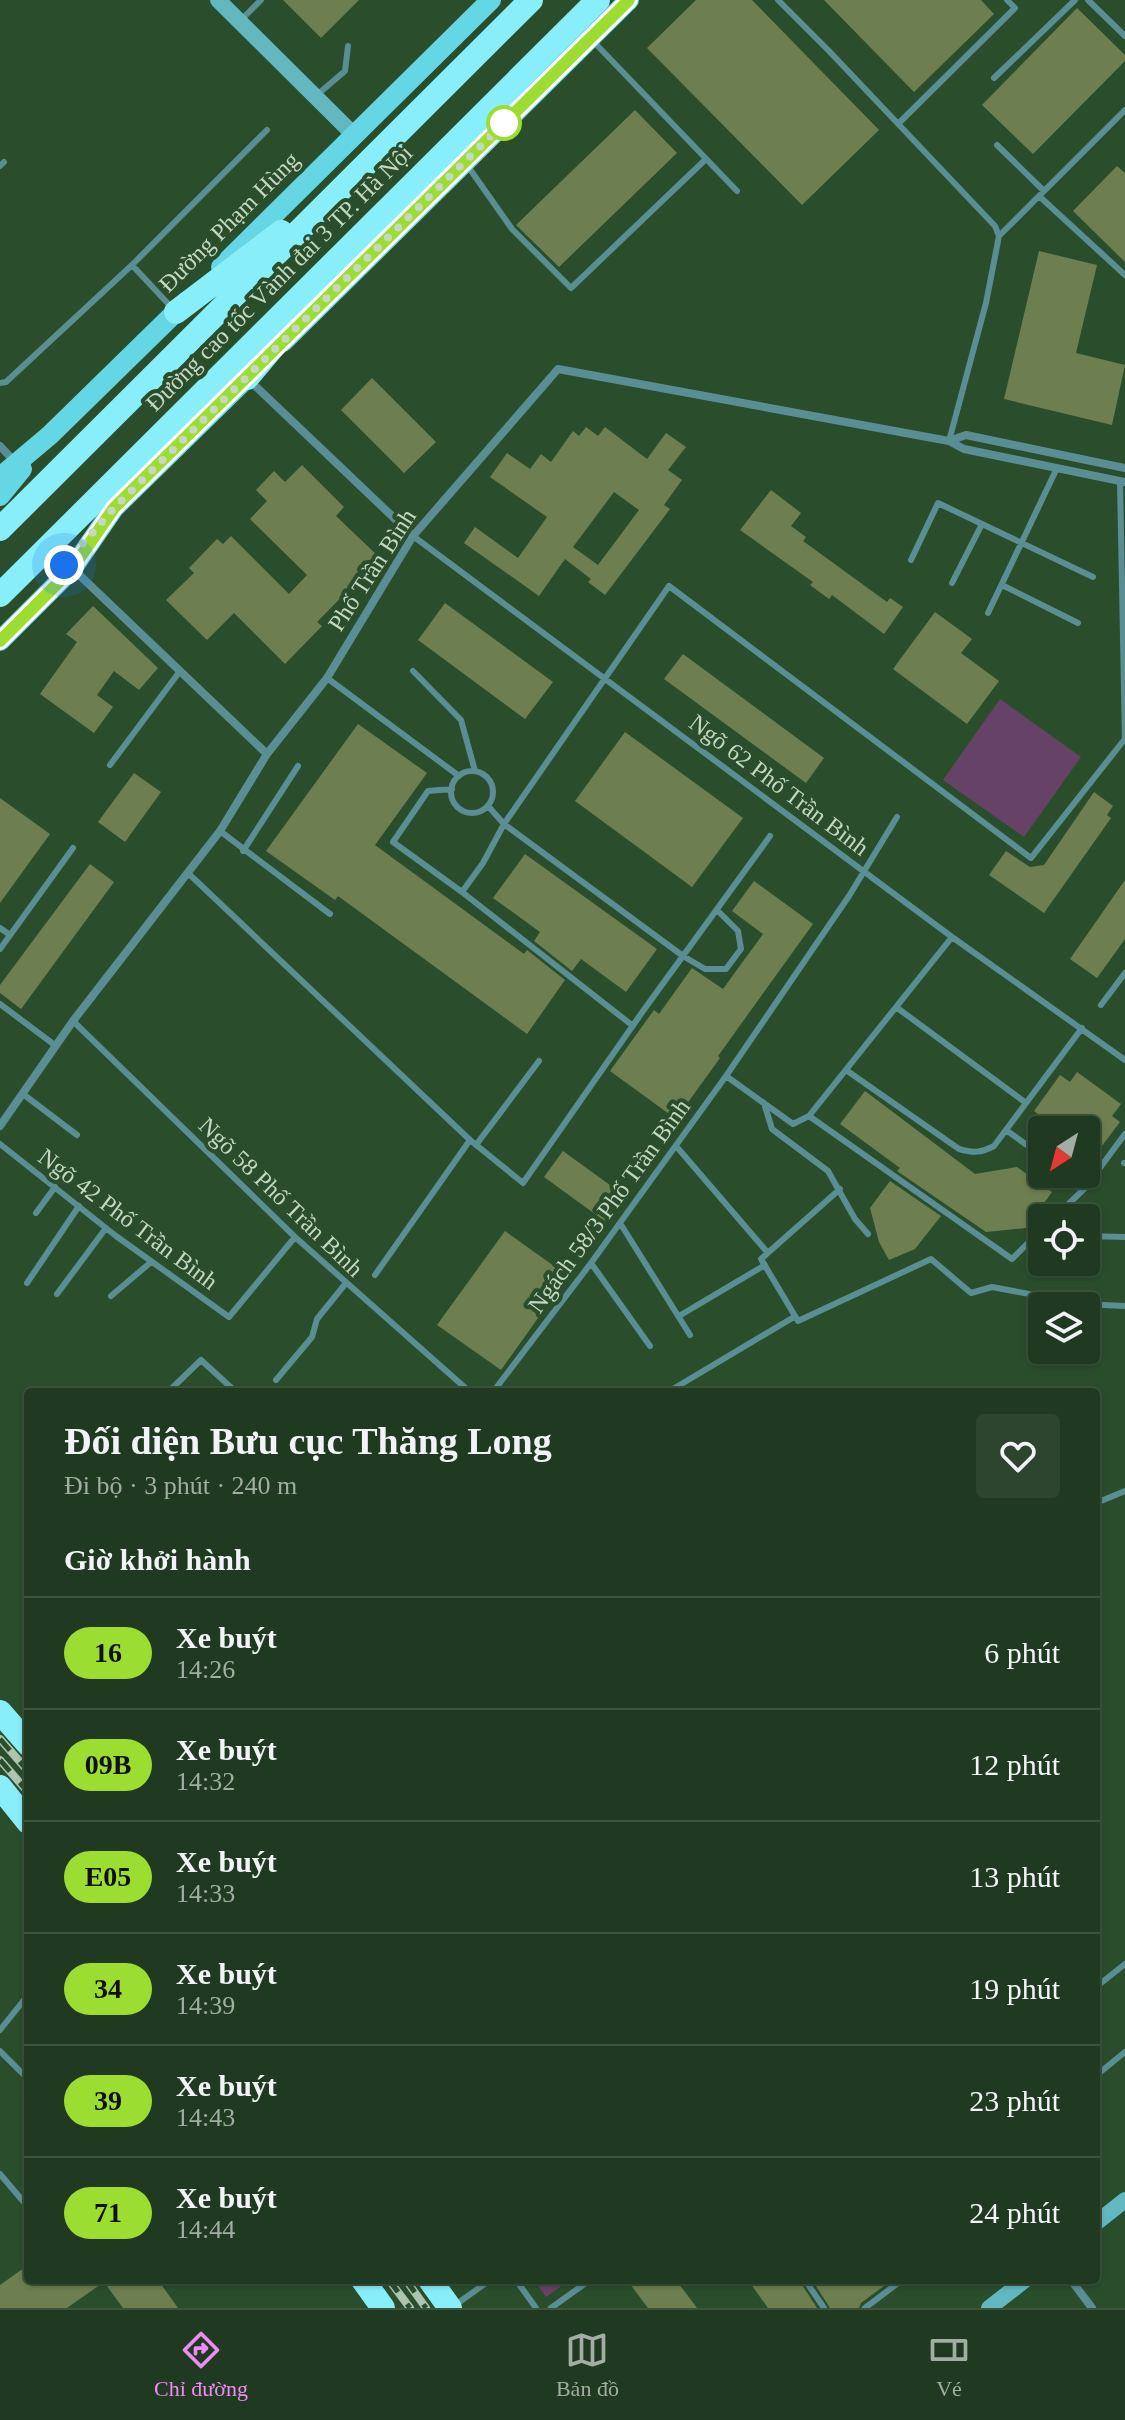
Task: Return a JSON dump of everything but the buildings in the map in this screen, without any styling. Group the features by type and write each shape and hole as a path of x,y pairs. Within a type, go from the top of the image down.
{"highway":[{"name":"Đường cao tốc Vành đai 3 TP. Hà Nội","path":"0,529 531,0"},
{"name":"Đường cao tốc Vành đai 3 TP. Hà Nội","path":"0,595 598,0"},
{"path":"176,312 356,174"},
{"path":"247,378 389,208"},
{"path":"0,1712 24,1739"},
{"path":"0,1787 24,1817"},
{"path":"366,2284 383,2308"},
{"path":"433,2284 451,2308"}],"main road":[{"name":"Đường Phạm Hùng","path":"0,477 50,435 491,0"},
{"path":"0,628 64,565 114,508 629,0"},
{"path":"0,496 50,435"},
{"path":"0,641 72,569 114,508"}],"street":[{"path":"218,0 354,135"},
{"name":"Phố Trần Bình","path":"0,1126 73,1021 220,831 267,754 327,678 413,536 558,369 949,441 964,449 1122,482"},
{"path":"247,378 413,536"},
{"name":"Phố Trần Bình","path":"949,441 966,435 1125,468"},
{"path":"0,446 15,462"},
{"path":"72,569 267,754"},
{"path":"1100,2220 1125,2200"},
{"path":"989,2308 1020,2284"},
{"path":"1074,2284 1092,2308"}],"lane":[{"path":"240,22 261,0"},
{"path":"778,0 995,226 999,236 986,303 949,441"},
{"path":"898,124 1015,8 1007,0"},
{"path":"994,78 1075,0"},
{"path":"1088,0 1125,36"},
{"path":"590,38 737,191"},
{"path":"315,96 345,71 348,46"},
{"path":"999,236 1125,110"},
{"path":"0,383 6,382 132,265 267,130"},
{"path":"997,145 1125,275"},
{"path":"464,162 512,229 571,288 706,159"},
{"path":"132,265 176,312"},
{"path":"988,613 1057,468"},
{"path":"462,892 483,863 504,824 669,586 1031,858 1124,741 1122,482"},
{"path":"911,560 938,503 1093,577"},
{"path":"952,583 982,524"},
{"name":"Ngõ 62 Phố Trần Bình","path":"413,536 952,937 1125,1060"},
{"path":"1002,585 1078,623"},
{"path":"110,765 180,671"},
{"path":"413,671 461,720 475,771"},
{"path":"327,678 459,776"},
{"path":"243,851 298,766"},
{"path":"475,771 486,777 493,788 492,800 477,813 464,811 454,803 452,789 459,776 475,771"},
{"path":"452,789 428,791 393,842 633,1026"},
{"path":"488,806 504,824 705,969 726,969 741,949 738,931 717,910"},
{"name":"Ngách 58/3 Phố Trần Bình","path":"496,1388 726,1076 897,817"},
{"path":"220,831 330,914"},
{"path":"189,874 473,1143 523,1183 770,836"},
{"path":"0,949 73,848"},
{"path":"0,928 10,935"},
{"path":"726,1076 793,1124 809,1116 952,937"},
{"path":"1101,1005 1125,973"},
{"path":"0,1004 56,1046"},
{"path":"896,1007 1026,1103"},
{"name":"Ngõ 58 Phố Trần Bình","path":"73,1021 295,1237 465,1388"},
{"path":"846,1070 959,1149 972,1153 985,1151 994,1146 1082,1028"},
{"path":"375,1275 473,1143 539,1061"},
{"path":"23,1094 77,1135"},
{"path":"764,1103 772,1129 828,1171 855,1219 868,1234"},
{"path":"809,1116 1012,1259 1028,1243"},
{"path":"1006,1130 1028,1146"},
{"path":"1100,1168 1125,1134"},
{"name":"Ngõ 42 Phố Trần Bình","path":"0,1144 151,1262 229,1317 295,1237"},
{"path":"676,1146 768,1253"},
{"path":"36,1213 55,1187"},
{"path":"1068,1204 1085,1188"},
{"path":"840,1189 761,1259 798,1321 931,1259 971,1293 992,1287 1082,1304 1125,1306"},
{"path":"27,1283 79,1206"},
{"path":"620,1223 690,1335"},
{"path":"57,1294 106,1228"},
{"path":"1100,1236 1125,1237"},
{"path":"111,1296 151,1262"},
{"path":"591,1263 650,1346"},
{"path":"679,1316 765,1265"},
{"path":"276,1380 312,1337 317,1319 346,1283"},
{"path":"675,1388 794,1317"},
{"path":"172,1388 201,1360 232,1388"},
{"path":"1100,1501 1125,1491"},
{"path":"1100,1984 1125,1964"},
{"path":"0,2030 24,2000"},
{"path":"0,2051 24,2075"},
{"path":"1100,2072 1125,2052"},
{"path":"0,2174 24,2202"},
{"path":"451,2308 484,2284"},
{"path":"519,2284 536,2308"},
{"path":"551,2308 584,2284"},
{"path":"808,2284 824,2308"},
{"path":"865,2308 897,2284"}],"shaded area":[{"path":"1000,699 1081,757 1024,837 943,780"},
{"path":"537,2284 564,2284 546,2297"}],"railway":[{"path":"0,1739 24,1766"},
{"path":"0,1760 24,1787"},
{"path":"392,2284 410,2308"},
{"path":"409,2284 426,2308"}],"bus line":[{"name":"16","path":"0,641 72,569 114,508 629,0"}],"route":[{"path":"64,565 114,508 504,123"}]}
